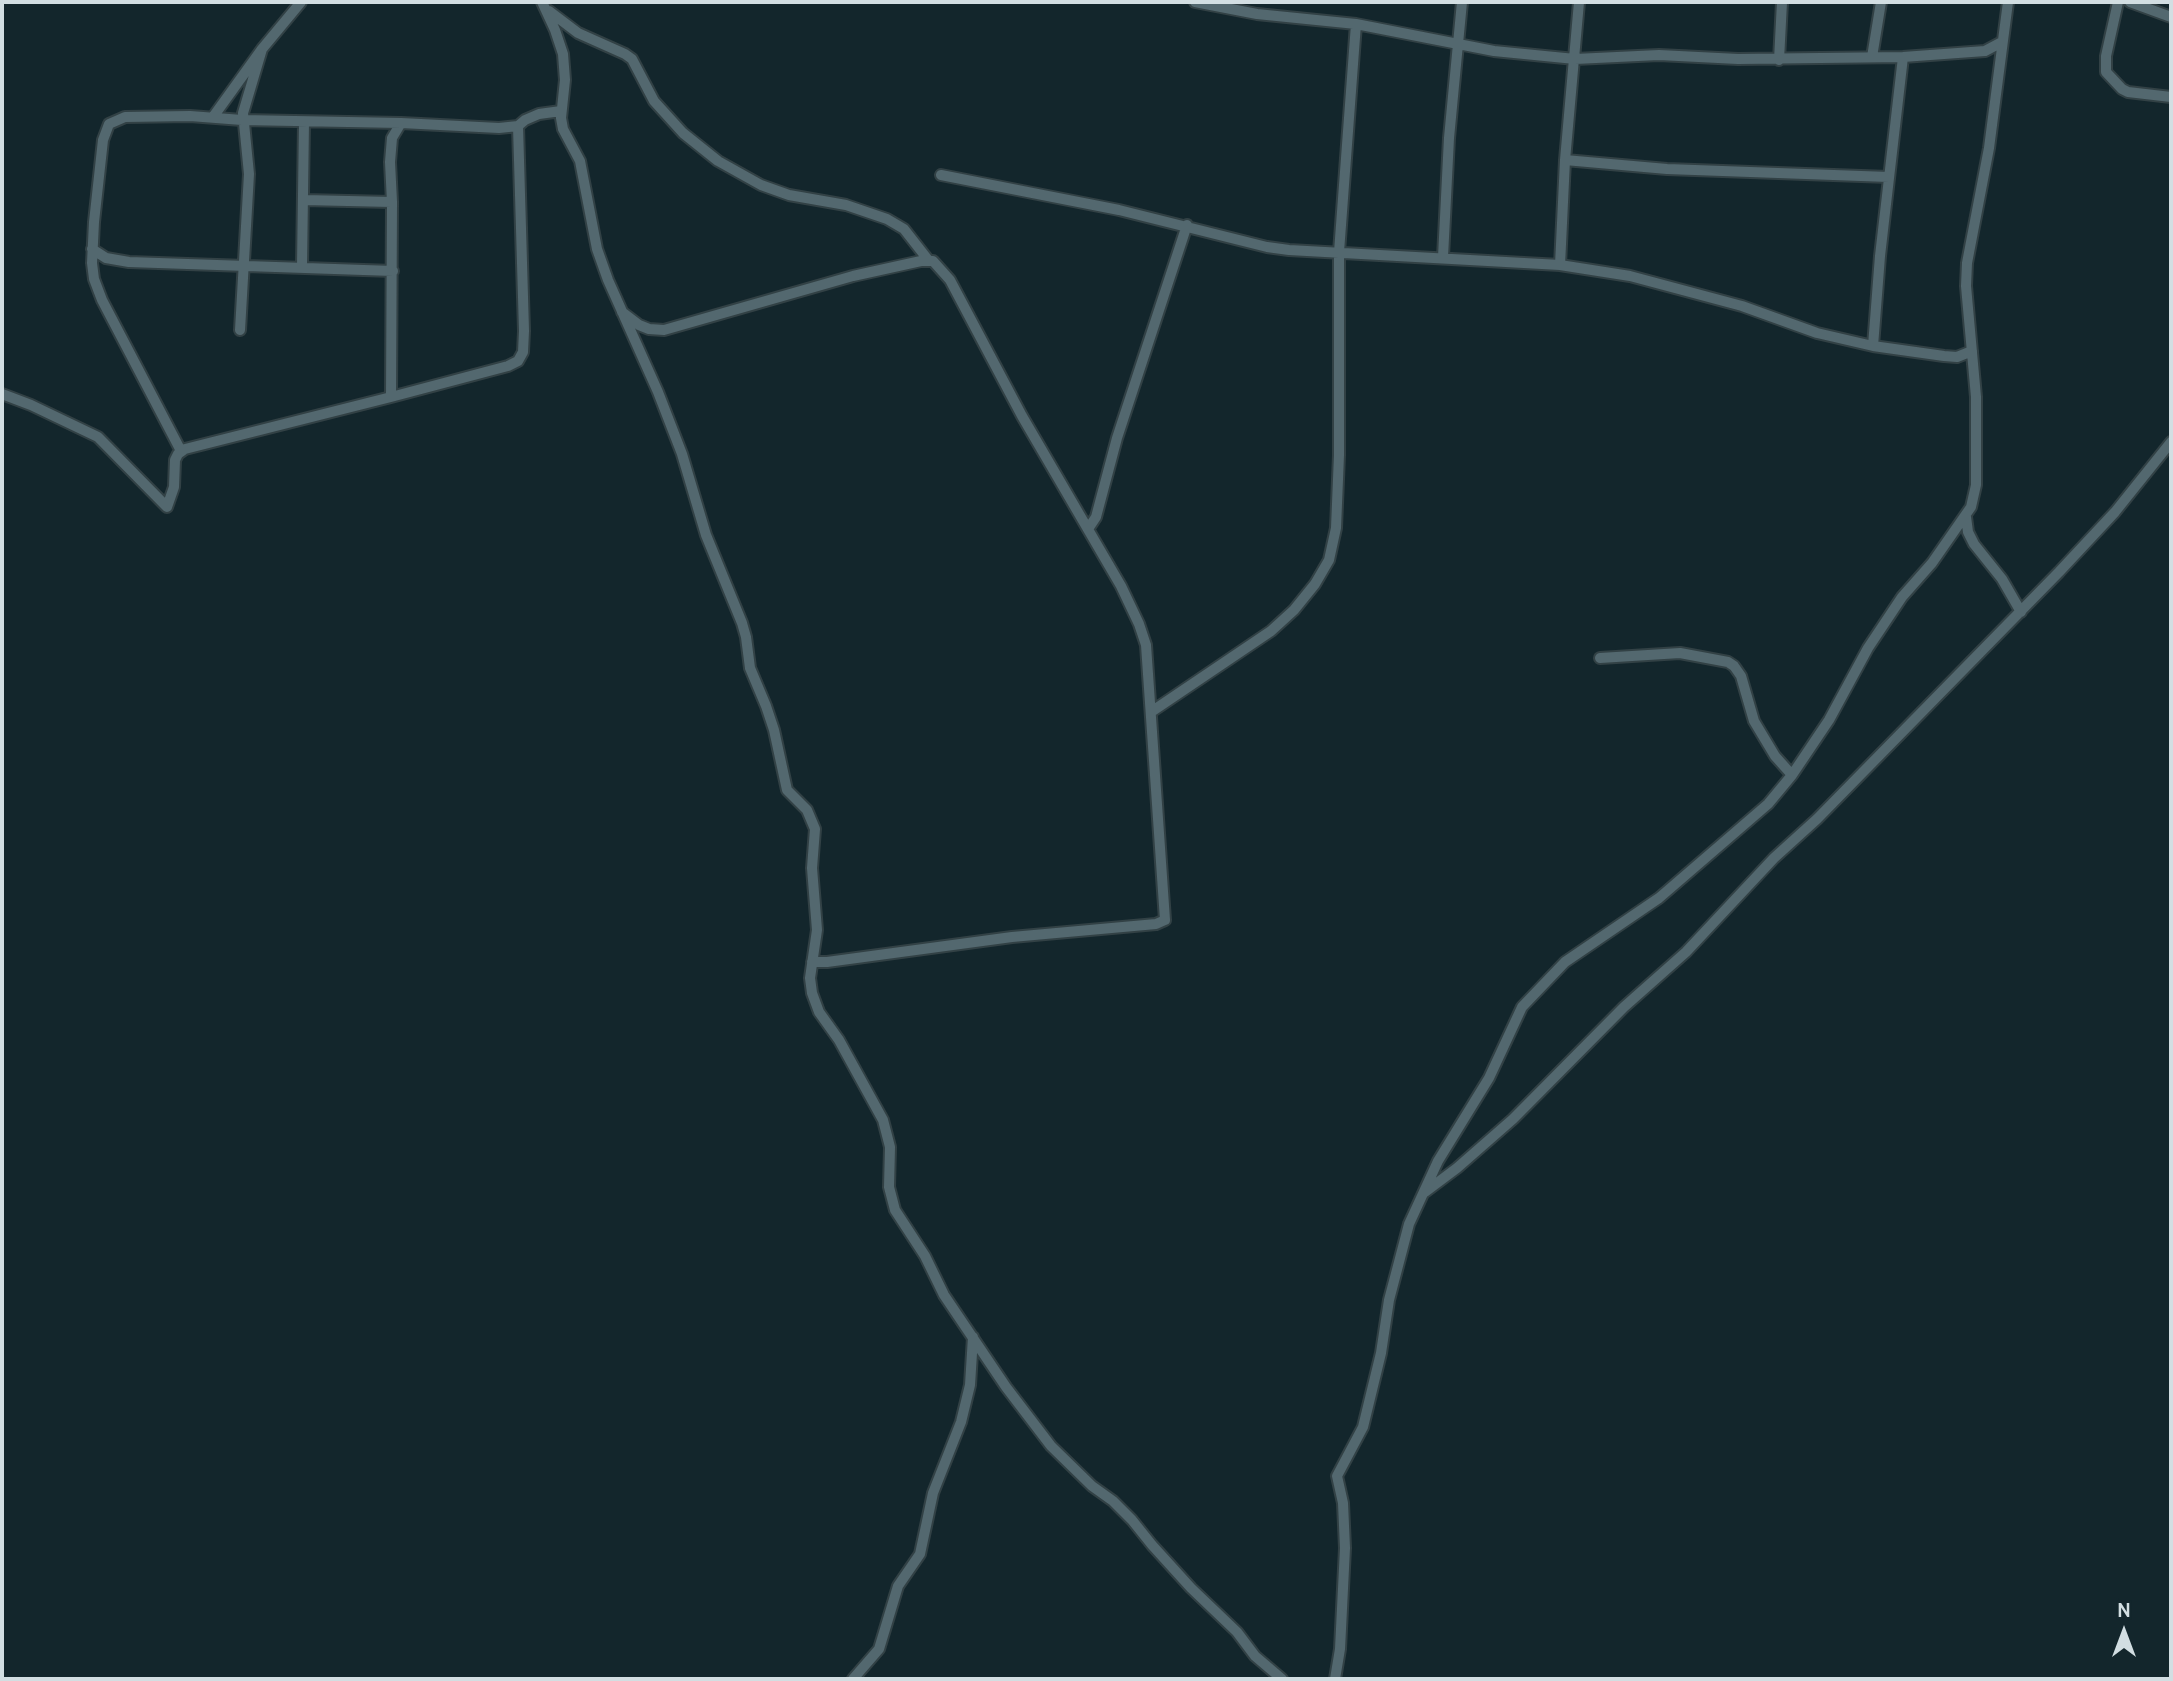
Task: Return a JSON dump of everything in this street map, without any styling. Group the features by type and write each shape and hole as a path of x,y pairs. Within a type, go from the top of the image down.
{"street":[{"path":"213,117 262,49 301,2"},
{"path":"1195,2 1256,14 1356,24 1535,56 1575,59 1684,55 1738,60 1903,57 1984,51 2003,42"},
{"path":"1443,257 1449,138 1462,2"},
{"path":"1559,265 1579,2"},
{"path":"1779,60 1782,2"},
{"path":"1872,57 1881,2"},
{"path":"1335,1679 1340,1649 1345,1548 1343,1503 1337,1476 1363,1427 1371,1401 1395,1276 1409,1224 1447,1145 1489,1077 1522,1007 1536,991 1565,962 1659,898 1741,830 1768,804 1792,775 1829,720 1885,621 1966,517 1975,497 1976,397 1966,286 1967,263 1981,199 2008,2"},
{"path":"2118,2 2106,56 2106,72 2128,92 2171,97"},
{"path":"2130,2 2171,17"},
{"path":"542,4 563,54 563,129 580,161 597,248 620,310 645,359 682,454 714,556 742,623 750,668 774,730 787,790 807,810 816,829 811,868 817,930 811,962 812,993 818,1012 839,1040 888,1134 888,1187 895,1210 925,1256 944,1296 1006,1387 1051,1446 1132,1520 1191,1588 1237,1632 1255,1656 1282,1679"},
{"path":"542,4 578,33 632,59 654,101 683,133 718,161 761,185 789,195 871,211 904,229 929,261 938,265 950,280 1022,416 1121,586 1139,624 1149,662 1165,920 811,962"},
{"path":"1151,712 1271,631 1294,610 1315,584 1329,560 1336,528 1339,455 1339,252 1356,24"},
{"path":"240,330 249,174 242,120 262,49"},
{"path":"1873,346 1880,256 1903,57"},
{"path":"181,451 102,300 94,279 92,249 103,140 109,124 125,117 213,117 499,128 518,126 532,116 561,111"},
{"path":"302,266 304,122"},
{"path":"391,397 393,271 390,150 392,138 401,123"},
{"path":"2,394 98,437 167,507 174,487 176,460 181,451 508,366 518,361 523,352 518,126"},
{"path":"1565,160 1667,169 1889,177"},
{"path":"941,175 1187,225 1267,247 1559,265 1630,276 1742,306 1817,333 1873,346 1957,357 1972,351"},
{"path":"304,200 392,202"},
{"path":"1088,529 1096,517 1117,438 1187,225"},
{"path":"92,249 117,261 393,271"},
{"path":"620,310 639,325 664,330 841,279 929,261"},
{"path":"1422,1193 1457,1168 1534,1099 1624,1007 1686,952 1774,858 2021,612 2115,512 2171,442"},
{"path":"1966,517 1971,538 2002,579 2021,612"},
{"path":"1600,658 1679,653 1718,660 1734,666 1741,676 1754,721 1775,756 1792,775"},
{"path":"853,1679 879,1649 898,1586 920,1554 933,1493 961,1422 970,1385 973,1337"}]}
